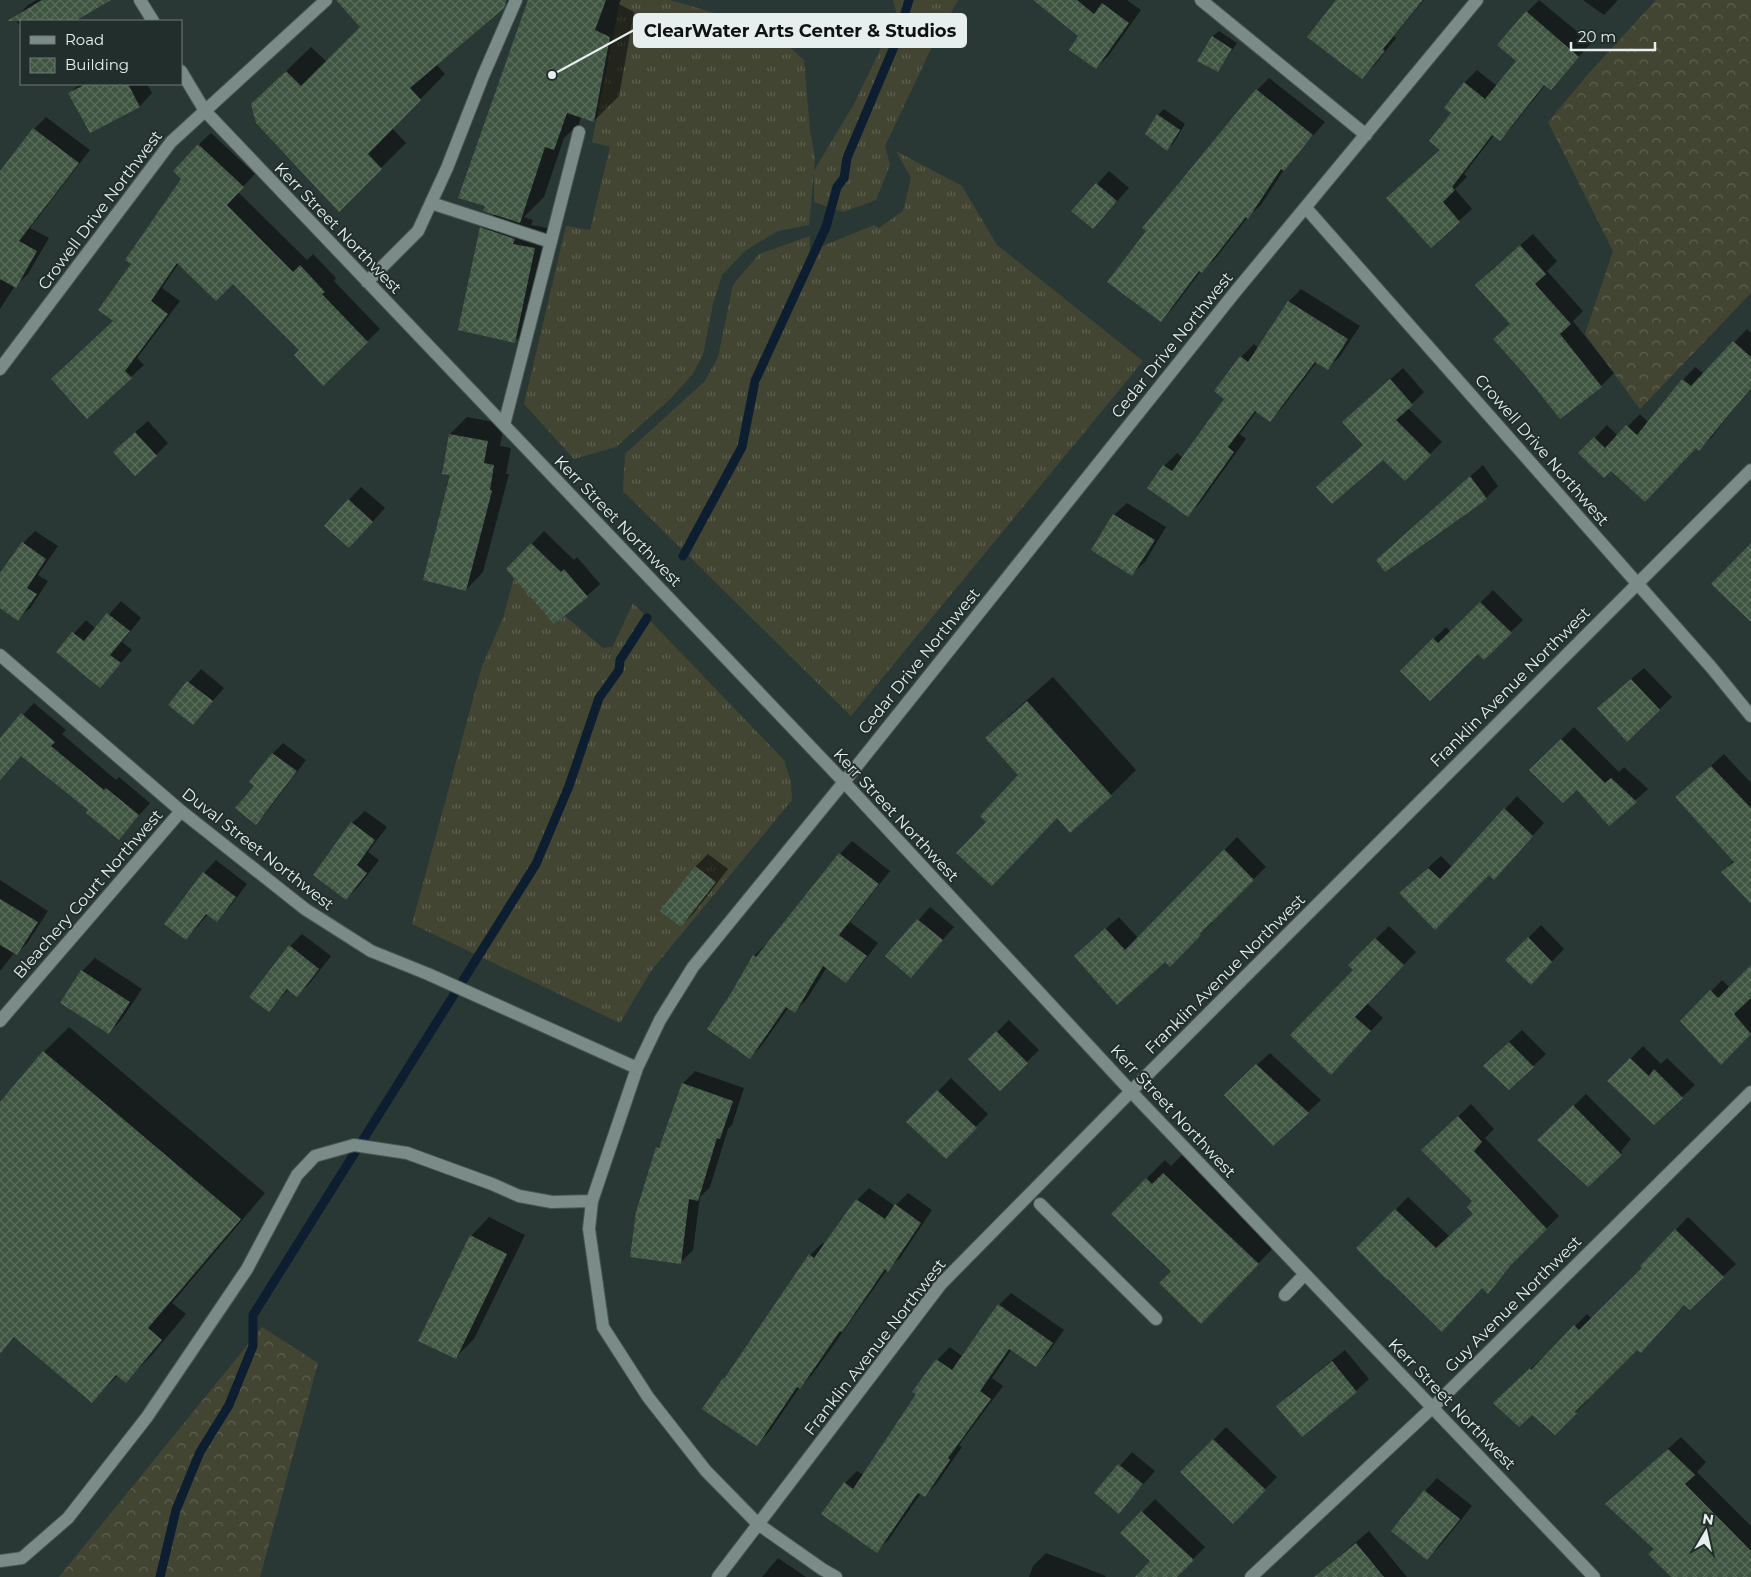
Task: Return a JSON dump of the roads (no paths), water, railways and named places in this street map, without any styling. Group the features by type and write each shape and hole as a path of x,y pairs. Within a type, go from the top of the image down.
{"street":[{"path":"140,0 152,20"},
{"name":"Crowell Drive Northwest","path":"0,370 172,142 326,0"},
{"path":"367,282 418,231 447,168 483,76 516,0"},
{"path":"1201,0 1366,135"},
{"name":"Cedar Drive Northwest","path":"836,1577 758,1524 706,1471 648,1397 602,1327 589,1229 592,1201 637,1068 660,1020 693,967 844,782 1236,292 1477,0"},
{"name":"Kerr Street Northwest","path":"182,73 205,111 844,782 1131,1091 1594,1577"},
{"path":"504,425 579,132"},
{"path":"430,203 552,242"},
{"name":"Crowell Drive Northwest","path":"1306,208 1711,667 1751,716"},
{"name":"Franklin Avenue Northwest","path":"718,1577 941,1284 1751,470"},
{"name":"Duval Street Northwest","path":"0,655 181,811 305,909 371,951 428,974 637,1068"},
{"name":"Bleachery Court Northwest","path":"0,1021 181,811"},
{"name":"Guy Avenue Northwest","path":"1251,1577 1433,1407 1751,1092"},
{"path":"0,1561 22,1558 68,1518 146,1418 247,1269 297,1175 315,1156 354,1145 408,1153 519,1196 552,1202 592,1201"},
{"path":"1040,1204 1156,1319"},
{"path":"1284,1295 1305,1274"}],"waterway":[{"path":"683,556 742,447 755,381 826,227 837,187 844,178 847,158 896,42 909,0"},
{"path":"160,1577 176,1510 200,1452 229,1405 253,1346 253,1315 536,864 569,786 599,698 619,670 620,660 647,618"}],"place":[{"name":"ClearWater Arts Center & Studios","path":"552,75"}]}
